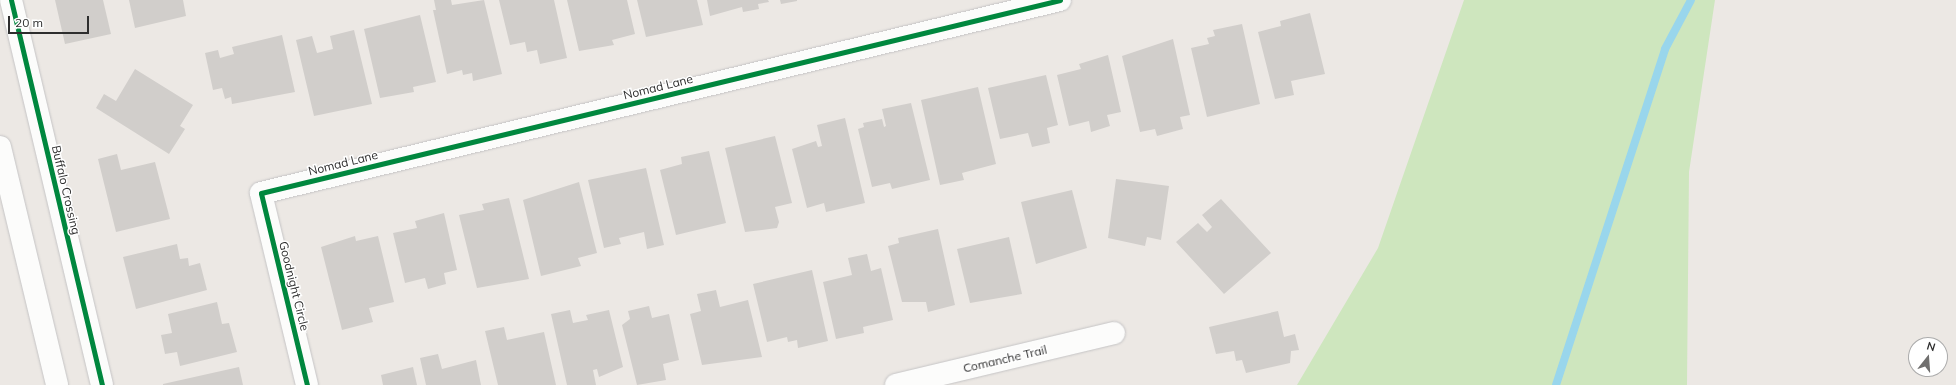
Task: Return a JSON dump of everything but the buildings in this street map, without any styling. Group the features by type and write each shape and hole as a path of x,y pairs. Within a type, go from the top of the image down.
{"street":[{"name":"Buffalo Crossing","path":"11,0 102,385"},
{"name":"Nomad Lane","path":"261,193 1060,0"},
{"path":"0,147 57,385"},
{"name":"Goodnight Circle","path":"261,193 307,385"},
{"name":"Comanche Trail","path":"896,385 1114,333"}],"green space":[{"path":"1464,0 1715,0 1689,172 1687,385 1297,385 1378,248"}],"waterway":[{"path":"1556,385 1665,49 1691,0"}],"cycle path":[{"path":"11,0 102,385"},
{"path":"307,385 261,193 1060,0"}]}
